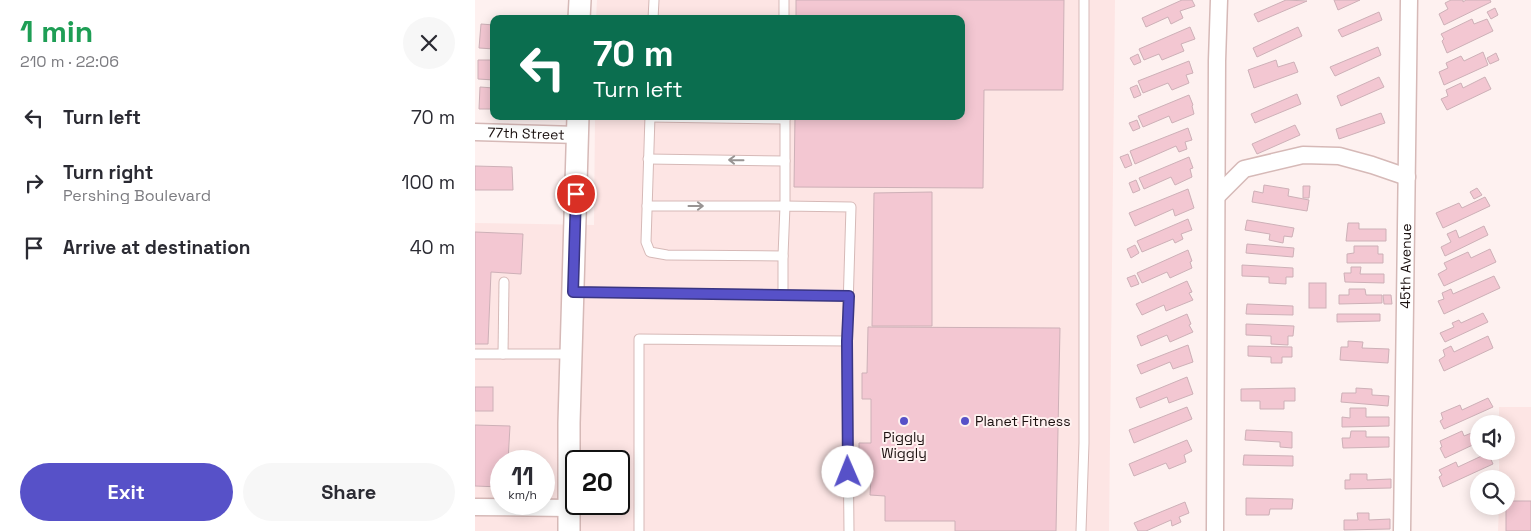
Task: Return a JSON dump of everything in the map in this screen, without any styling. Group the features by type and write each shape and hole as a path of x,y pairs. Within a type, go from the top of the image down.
{"street":[{"path":"579,15 580,0"},
{"path":"1215,531 1217,61 1219,0"},
{"name":"45th Avenue","path":"1402,531 1409,0"},
{"path":"569,450 578,126"},
{"name":"77th Street","path":"475,132 578,126"},
{"path":"1217,196 1244,168 1303,155 1339,156 1407,177"},
{"path":"475,508 565,508"},
{"path":"569,531 570,515"}],"lane":[{"path":"653,15 654,0"},
{"path":"784,0 784,15"},
{"path":"1081,531 1084,443 1084,0"},
{"path":"650,120 646,242 650,252 667,255 783,256"},
{"path":"783,294 785,120"},
{"path":"649,159 785,161"},
{"path":"647,206 851,207 847,341 849,531"},
{"path":"503,354 504,282"},
{"path":"573,292 849,296"},
{"path":"639,531 639,339 847,341"},
{"path":"475,354 571,354"}],"shaded area":[{"path":"597,0 1115,0 1109,531 475,531 475,223 594,225 595,120 965,120 965,15 596,15"},
{"path":"1499,407 1531,407 1531,531 1498,531 1499,515 1515,515 1515,470 1499,470 1499,460 1515,460 1515,415 1499,415"}],"building":[{"path":"796,0 1064,0 1063,90 984,90 983,188 794,187 795,120 965,120 965,15 796,15"},
{"path":"1182,0 1192,0 1195,6 1180,11 1183,18 1171,24 1168,17 1146,27 1142,18"},
{"path":"1286,0 1307,1 1258,22 1254,14"},
{"path":"1334,0 1360,0 1338,10"},
{"path":"1451,0 1463,0 1463,2 1466,0 1490,0 1491,2 1444,25 1439,14 1448,9 1445,3"},
{"path":"1495,8 1498,15 1491,19 1487,12"},
{"path":"1379,12 1382,20 1342,37 1338,30"},
{"path":"1472,19 1474,24 1487,19 1493,31 1447,53 1441,34"},
{"path":"481,24 490,25 490,49 479,48"},
{"path":"1190,27 1195,39 1181,44 1184,51 1162,60 1159,54 1144,60 1139,49"},
{"path":"1298,27 1302,36 1257,57 1253,48"},
{"path":"1378,47 1381,55 1335,76 1330,67"},
{"path":"1483,52 1488,65 1444,85 1439,72 1448,68 1446,63 1461,56 1464,61"},
{"path":"1496,53 1499,60 1490,64 1487,58"},
{"path":"1138,54 1141,62 1134,65 1130,58"},
{"path":"478,60 490,60 490,80 478,79"},
{"path":"1276,60 1278,67 1294,62 1298,72 1254,88 1248,70"},
{"path":"1189,61 1193,73 1186,75 1189,83 1172,90 1168,83 1143,93 1138,81"},
{"path":"1379,77 1384,87 1341,106 1337,96"},
{"path":"1485,77 1491,89 1447,110 1441,99 1448,96 1446,90 1461,83 1463,88"},
{"path":"1137,85 1141,95 1134,98 1130,88"},
{"path":"480,87 490,88 490,109 479,109"},
{"path":"1297,94 1301,104 1255,123 1251,114"},
{"path":"1189,95 1194,114 1172,123 1169,116 1143,127 1138,116"},
{"path":"1381,113 1385,123 1339,139 1336,129"},
{"path":"1137,120 1140,128 1133,131 1129,123"},
{"path":"1295,125 1300,135 1257,154 1252,144"},
{"path":"1188,128 1192,140 1185,142 1187,149 1179,152 1176,146 1135,164 1130,151"},
{"path":"1128,154 1132,165 1125,168 1120,157"},
{"path":"1189,157 1193,168 1190,169 1192,177 1175,185 1171,177 1144,189 1139,178"},
{"path":"475,166 512,167 513,190 475,190"},
{"path":"1136,180 1140,190 1133,193 1129,183"},
{"path":"1264,185 1289,189 1288,196 1309,200 1307,211 1252,202 1254,191 1263,193"},
{"path":"1303,186 1310,186 1309,198 1303,198"},
{"path":"1477,188 1482,195 1474,199 1470,192"},
{"path":"1188,189 1194,208 1175,216 1173,209 1135,226 1129,213"},
{"path":"932,192 932,326 872,326 874,193"},
{"path":"1485,197 1490,206 1443,228 1436,213 1459,203 1462,208"},
{"path":"1188,219 1192,230 1181,234 1183,239 1175,243 1173,239 1142,252 1137,241"},
{"path":"1247,220 1294,228 1292,237 1284,236 1283,243 1269,240 1270,234 1245,230"},
{"path":"1348,223 1359,223 1359,229 1386,229 1386,241 1346,241"},
{"path":"1484,226 1488,235 1445,256 1441,247 1451,242 1447,234 1456,230 1459,238"},
{"path":"475,232 523,234 521,274 491,272 488,344 475,344"},
{"path":"1247,244 1294,248 1293,257 1246,253"},
{"path":"1135,245 1139,253 1131,258 1127,249"},
{"path":"1354,246 1378,246 1378,254 1383,254 1383,263 1347,263 1347,254 1354,253"},
{"path":"1490,249 1496,262 1444,286 1438,274 1447,269 1444,263 1468,252 1471,258"},
{"path":"1188,250 1192,261 1190,262 1192,268 1170,278 1167,272 1142,283 1137,273"},
{"path":"1242,265 1293,268 1293,277 1286,277 1286,284 1269,283 1269,277 1242,276"},
{"path":"1351,267 1361,267 1360,274 1384,274 1384,283 1345,282 1344,273 1351,273"},
{"path":"1135,275 1139,284 1131,287 1127,278"},
{"path":"1494,276 1500,288 1444,314 1438,301 1444,299 1442,293 1451,289 1453,294"},
{"path":"1187,281 1192,292 1189,293 1193,300 1166,311 1164,305 1142,315 1136,304"},
{"path":"1309,283 1326,283 1326,308 1309,308"},
{"path":"1349,289 1365,289 1366,295 1382,295 1382,303 1339,304 1339,295 1349,295"},
{"path":"1383,295 1391,295 1392,304 1384,304"},
{"path":"1247,304 1293,306 1293,315 1246,314"},
{"path":"1483,313 1488,322 1445,342 1440,333 1454,327 1452,323 1459,320 1461,323"},
{"path":"1187,314 1191,324 1189,325 1193,332 1170,342 1167,335 1141,346 1137,336"},
{"path":"1337,314 1380,314 1380,321 1337,322"},
{"path":"1246,324 1294,326 1293,336 1288,336 1288,345 1271,344 1271,336 1246,335"},
{"name":"Planet Fitness","path":"868,327 1060,328 1056,531 955,531 955,521 885,521 885,496 870,495 871,477 859,477 859,443 871,443 871,399 862,399 862,373 867,373"},
{"path":"1488,336 1493,348 1444,371 1439,360 1445,356 1443,350 1451,346 1454,352"},
{"path":"1348,341 1363,342 1362,348 1389,349 1388,363 1340,360 1341,347 1348,347"},
{"path":"1188,345 1193,362 1173,369 1170,362 1141,374 1137,365"},
{"path":"1248,346 1292,347 1292,357 1282,357 1282,363 1271,363 1271,357 1248,356"},
{"path":"1187,377 1193,394 1169,403 1167,397 1140,408 1136,398"},
{"path":"475,387 493,387 493,411 475,411"},
{"path":"1295,388 1295,401 1284,401 1284,409 1260,409 1260,401 1241,401 1241,389"},
{"path":"1356,388 1372,389 1372,395 1389,396 1388,406 1341,402 1342,393 1356,393"},
{"path":"1488,398 1493,407 1475,415 1470,415 1470,417 1444,429 1440,421 1443,419 1441,413 1460,405 1462,410"},
{"path":"1187,407 1192,419 1134,443 1129,430"},
{"path":"1350,408 1366,408 1366,417 1389,417 1389,426 1342,427 1342,417 1350,418"},
{"path":"475,425 510,426 509,450 490,450 490,487 475,486"},
{"path":"1246,430 1292,432 1292,448 1280,447 1280,442 1245,440"},
{"path":"1351,431 1366,431 1366,437 1389,437 1389,447 1343,448 1342,438 1350,438"},
{"path":"1462,431 1464,436 1470,434 1470,446 1445,458 1440,448 1442,447 1440,441"},
{"path":"1187,440 1192,451 1184,455 1186,462 1169,469 1166,463 1134,476 1129,464"},
{"path":"1244,455 1293,456 1293,466 1243,465"},
{"path":"1473,460 1491,460 1493,464 1480,470 1470,470 1470,475 1443,487 1439,477 1442,475 1439,470 1456,462 1458,467"},
{"path":"1350,474 1367,474 1367,480 1391,479 1391,488 1345,489 1345,480 1350,480"},
{"path":"1246,498 1293,499 1292,509 1270,509 1269,515 1246,515"},
{"path":"1515,501 1531,501 1531,531 1506,531 1506,515 1515,515"},
{"path":"1185,502 1189,513 1179,517 1181,522 1172,526 1171,520 1146,531 1138,531 1134,523"},
{"path":"1357,513 1369,513 1369,520 1390,519 1390,529 1344,530 1344,520 1358,520"}],"place":[{"name":"Piggly Wiggly","path":"904,421"},
{"name":"Planet Fitness","path":"965,421"}],"route":[{"path":"576,194 573,292 849,296 847,341 848,472"}]}
